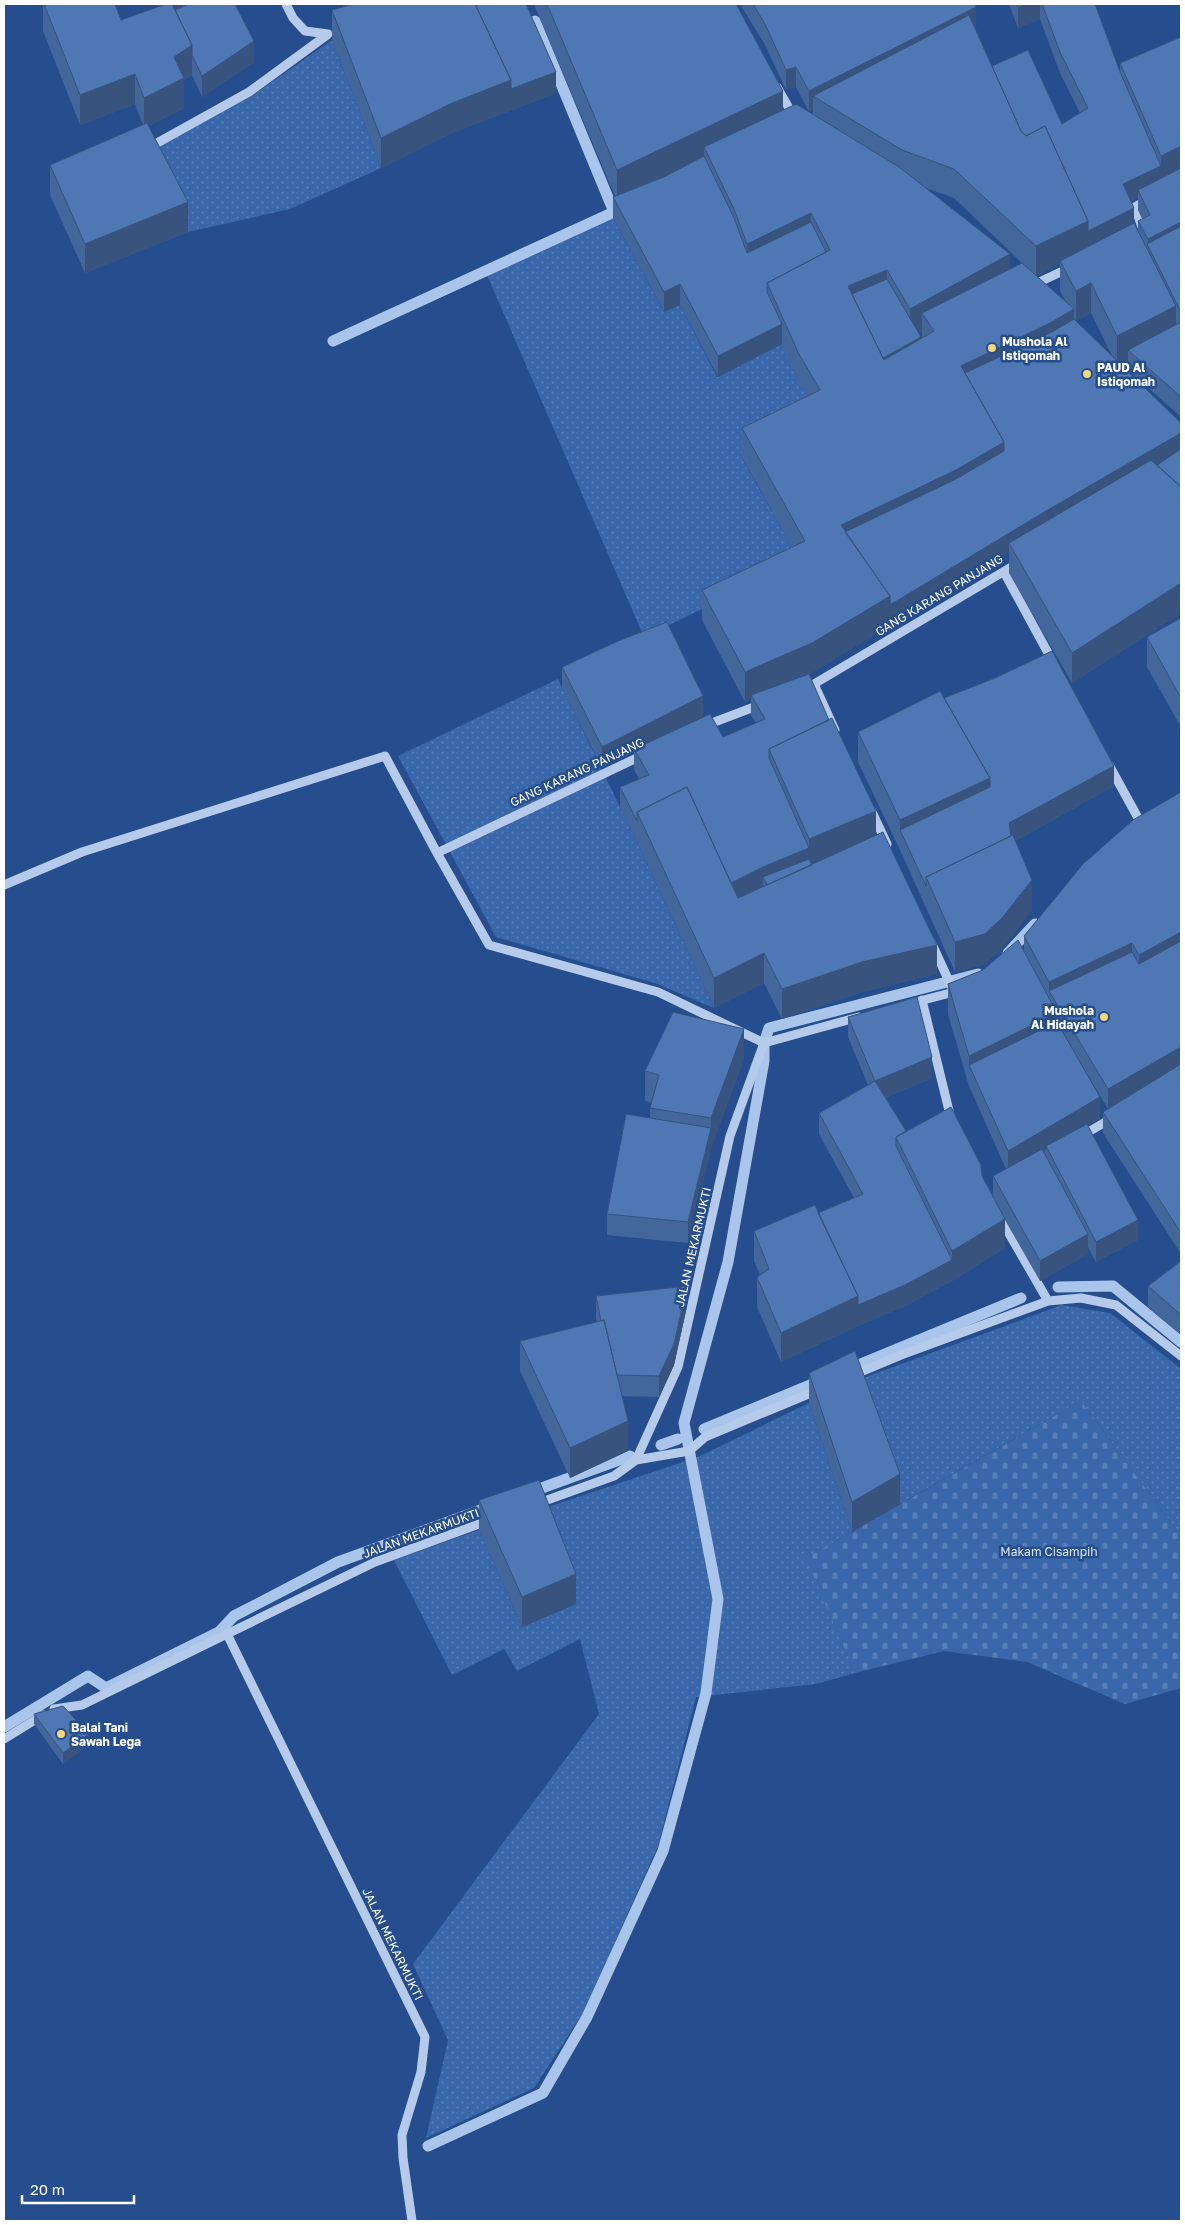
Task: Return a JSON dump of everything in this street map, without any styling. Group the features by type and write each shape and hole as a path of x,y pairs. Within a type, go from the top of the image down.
{"street":[{"path":"286,4 293,18 305,31 327,35"},
{"path":"134,154 249,92 327,35 336,31"},
{"path":"770,74 798,123"},
{"path":"1135,236 1144,232 1135,207 1158,194"},
{"path":"1030,288 1082,262"},
{"name":"GANG KARANG PANJANG","path":"795,691 814,684 1029,556"},
{"path":"1004,572 1056,667"},
{"path":"814,684 838,738"},
{"path":"696,730 768,701"},
{"name":"GANG KARANG PANJANG","path":"437,853 651,751"},
{"path":"1103,753 1146,832"},
{"path":"4,885 82,852 385,756 489,945 658,992 764,1043 866,1015"},
{"path":"867,801 892,855"},
{"path":"929,936 954,992"},
{"path":"894,1008 964,990"},
{"path":"922,1000 955,1130"},
{"name":"JALAN MEKARMUKTI","path":"531,1506 614,1476 636,1460 678,1367 730,1136 764,1043"},
{"path":"1070,1144 1121,1113"},
{"path":"995,1210 1048,1301"},
{"path":"847,1377 1048,1301 1081,1298 1116,1305 1181,1356"},
{"path":"636,1460 689,1451 705,1437 830,1385"},
{"name":"JALAN MEKARMUKTI","path":"412,2221 403,2158 402,2135 421,2072 425,2037 226,1634 374,1562 504,1516"},
{"path":"4,1739 52,1709 88,1703 226,1634"}],"green space":[{"path":"332,40 381,168 290,209 188,232 147,153 252,96"},
{"path":"613,218 664,312 680,305 717,377 782,344 820,420 742,458 800,562 644,637 487,275"},
{"path":"558,679 637,842 714,1008 655,983 496,937 398,756"},
{"path":"1062,1305 1110,1313 1181,1369 1181,1536 1081,1401 900,1504 855,1381"},
{"name":"Makam Cisampih","path":"1081,1401 1181,1536 1181,1688 1125,1704 1027,1662 944,1651 855,1673 806,1558"},
{"path":"809,1403 852,1532 807,1558 855,1673 816,1684 696,1697 658,1846 583,2013 534,2088 426,2138 448,2040 413,1964 599,1714 580,1639 517,1671 504,1649 452,1675 394,1560 479,1530 522,1627 576,1604 539,1510 698,1457"}],"building":[{"path":"44,4 115,4 121,20 166,4 172,4 192,45 174,57 184,78 144,98 135,74 80,95"},
{"path":"189,4 235,4 254,41 202,76 192,55 192,45 175,10"},
{"path":"353,4 475,4 511,80 450,104 381,138 332,10"},
{"path":"475,4 526,4 556,72 511,89 511,80"},
{"path":"547,4 736,4 783,91 617,170"},
{"path":"753,4 975,4 976,7 809,91 796,67 786,70 765,24"},
{"path":"1042,4 1095,4 1120,72 1161,166 1123,184 1134,208 1088,231 1088,221 1045,126 1026,136 1021,131 992,66 1028,50 1062,124 1088,108 1060,52"},
{"path":"969,15 1021,131 1026,136 1045,126 1088,221 1036,246 954,169 902,150 813,96"},
{"path":"1181,37 1181,146 1161,156 1120,63"},
{"path":"796,104 899,167 1010,254 910,309 887,270 848,286 884,360 934,331 922,313 1022,263 1074,309 1050,323 961,366 1004,442 956,470 841,525 890,596 812,643 745,672 702,590 805,541 742,428 820,390 799,354 767,283 830,250 811,213 747,244 734,209 704,147"},
{"path":"147,123 188,202 85,244 50,165"},
{"path":"704,156 734,218 747,253 811,222 826,252 767,283 767,292 782,324 718,356 680,284 664,292 613,197 666,176"},
{"path":"1181,168 1181,222 1148,239 1138,221 1150,215 1138,190"},
{"path":"1134,223 1176,306 1117,336 1091,283 1076,291 1060,261"},
{"path":"1181,226 1181,312 1147,244"},
{"path":"887,279 921,337 883,358 852,294"},
{"path":"1074,319 1181,423 1181,433 1046,511 890,605 890,596 845,532 956,479 1004,451 1004,442 965,373 1050,333"},
{"path":"1181,322 1181,397 1128,350"},
{"path":"1181,449 1181,487 1157,465"},
{"path":"1151,460 1181,487 1181,583 1072,653 1009,543"},
{"path":"1181,618 1181,698 1147,637"},
{"path":"667,622 703,696 602,747 562,667 618,641"},
{"path":"1052,651 1114,766 1009,823 1011,836 926,877 926,886 900,830 990,787 990,778 944,698 995,678"},
{"path":"809,674 829,720 769,749 769,758 809,848 731,883 687,787 637,812 637,821 620,787 649,775 634,749 710,714 723,737 765,719 751,695"},
{"path":"940,691 990,778 900,820 858,732"},
{"path":"832,718 876,811 809,839 769,749"},
{"path":"687,787 738,898 883,832 937,945 862,962 782,989 764,953 714,978 637,812"},
{"path":"1181,792 1181,932 1139,955 1132,943 1049,982 1024,936 1083,864 1133,820"},
{"path":"1013,835 1032,880 1002,918 985,934 955,942 926,877"},
{"path":"809,859 812,865 767,885 763,877"},
{"path":"1018,940 1057,1013 969,1056 948,984 983,970"},
{"path":"1181,941 1181,1047 1108,1089 1049,991 1132,952 1139,964"},
{"path":"917,997 932,1057 875,1081 848,1017"},
{"path":"673,1012 744,1029 711,1118 650,1108 659,1075 645,1071"},
{"path":"1057,1022 1100,1097 1008,1151 969,1065"},
{"path":"1181,1064 1181,1233 1103,1112"},
{"path":"875,1081 906,1131 896,1137 896,1146 952,1260 905,1285 858,1305 858,1296 818,1213 863,1194 819,1113"},
{"path":"951,1107 981,1165 982,1176 1005,1219 952,1251 896,1137"},
{"path":"626,1114 711,1128 688,1222 607,1214"},
{"path":"1087,1124 1138,1220 1096,1242 1046,1146"},
{"path":"1042,1149 1088,1234 1040,1261 993,1176"},
{"path":"815,1205 858,1296 781,1333 757,1277 769,1269 754,1231"},
{"path":"1181,1261 1181,1315 1148,1286"},
{"path":"687,1286 674,1344 659,1376 617,1375 604,1320 601,1321 596,1296"},
{"path":"604,1320 628,1421 570,1448 520,1341"},
{"path":"855,1351 900,1474 852,1502 809,1373"},
{"path":"539,1480 576,1574 522,1597 479,1500"},
{"name":"Balai Tani Sawah Lega","path":"63,1706 89,1734 63,1753 34,1714"}],"waterway":[{"path":"333,341 614,212 535,21"},
{"path":"1008,953 1035,924"},
{"path":"428,2146 543,2093 587,2017 663,1851 706,1693 718,1599 684,1423 728,1262 764,1061 764,1043 769,1028 978,974"},
{"path":"1058,1287 1113,1286 1181,1342"},
{"path":"846,1370 1021,1298"},
{"path":"704,1429 822,1380"},
{"path":"661,1445 678,1439"},
{"path":"528,1493 630,1456"},
{"path":"4,1727 88,1676 106,1688 219,1632 234,1616 338,1562 492,1506"}],"place":[{"name":"Mushola Al Istiqomah","path":"992,348"},
{"name":"PAUD Al Istiqomah","path":"1087,374"},
{"name":"Mushola Al Hidayah","path":"1104,1017"},
{"name":"Balai Tani Sawah Lega","path":"61,1734"}]}
